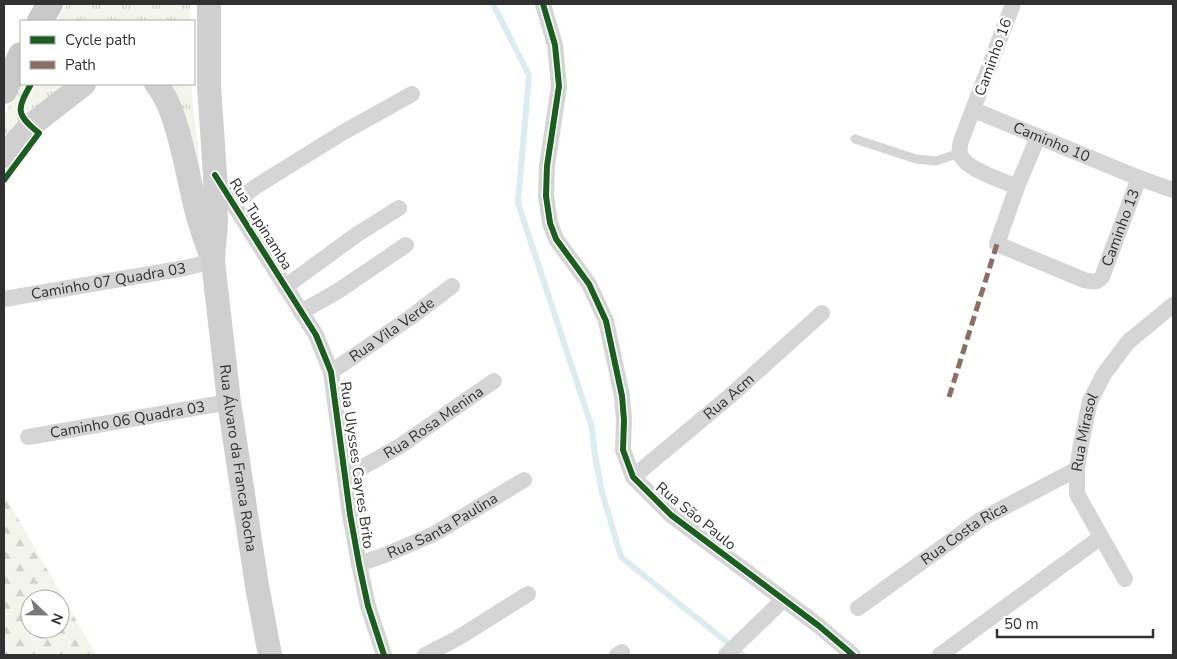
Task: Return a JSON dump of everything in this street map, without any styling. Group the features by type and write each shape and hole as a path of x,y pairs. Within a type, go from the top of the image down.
{"main road":[{"path":"41,20 50,4"},
{"name":"Rua Álvaro da Franca Rocha","path":"209,4 209,86 216,222 213,261 229,402 257,586 270,655"},
{"path":"4,91 20,58"},
{"path":"4,156 30,126 82,85"},
{"name":"Rua Álvaro da Franca Rocha","path":"157,85 162,91 175,121 197,214 213,261"}],"street":[{"name":"Rua São Paulo","path":"543,4 555,45 559,86 547,166 546,196 550,224 556,239 589,284 606,321 622,396 624,420 623,450 633,477 671,515 819,626 846,653"},
{"name":"Caminho 16","path":"974,110 1013,4"},
{"name":"Rua Tupinamba","path":"234,204 255,187 342,133 412,94"},
{"name":"Caminho 10","path":"974,110 1139,178 1173,190"},
{"path":"974,110 960,141 960,153 964,161 972,167 1017,187 1038,137"},
{"name":"Rua Tupinamba","path":"215,175 285,287"},
{"name":"Caminho 13","path":"1017,187 998,244 1089,282 1098,281 1102,277 1139,178"},
{"path":"285,287 356,235 399,208"},
{"path":"301,312 338,291 406,245"},
{"name":"Caminho 07 Quadra 03","path":"4,300 185,268 213,261"},
{"name":"Rua Vila Verde","path":"331,372 411,317 452,286"},
{"name":"Rua Ulysses Cayres Brito","path":"285,287 316,335 331,372 359,564 368,606 384,655"},
{"name":"Rua Mirasol","path":"1125,580 1078,494 1077,469 1085,419 1090,401 1104,374 1128,342 1173,305"},
{"name":"Rua Acm","path":"633,477 730,396 822,313"},
{"name":"Rua Rosa Menina","path":"345,477 400,446 494,381"},
{"name":"Caminho 06 Quadra 03","path":"28,437 229,402"},
{"name":"Rua Costa Rica","path":"858,608 980,520 1077,469"},
{"name":"Rua Santa Paulina","path":"359,564 434,534 524,480"},
{"path":"940,655 1101,537"},
{"path":"425,655 458,638 528,594"},
{"path":"727,654 783,600"}],"lane":[{"path":"855,138 916,159 936,161 960,153"}],"green space":[{"path":"67,4 190,4 190,20 57,20"},
{"path":"20,85 63,85 34,108 6,135 4,132 4,116"},
{"path":"165,85 191,85 201,176 193,177"},
{"path":"4,494 58,589 20,589 20,639 70,639 70,610 96,655 4,655"}],"waterway":[{"path":"493,4 529,75 518,203 592,428 602,492 621,557 743,655"}],"marked path":[{"path":"949,397 997,244"}],"cycle path":[{"path":"543,4 555,45 559,86 547,166 546,196 550,223 556,239 589,284 606,321 622,396 624,420 623,450 633,477 671,515 819,626 853,655"},
{"path":"4,180 39,133 26,121 21,111 21,105 30,85"},
{"path":"215,175 316,335 331,372 350,514 359,564 368,606 384,655"}]}
